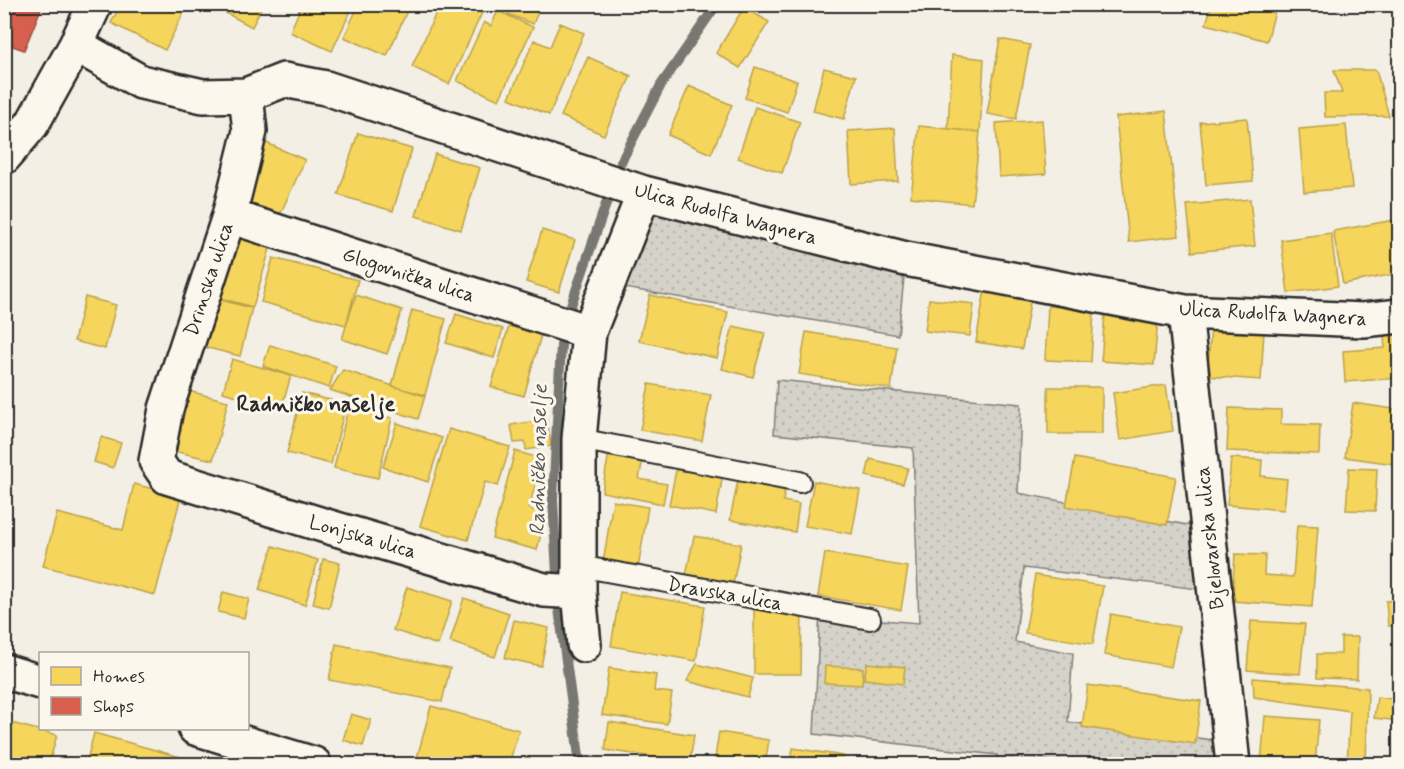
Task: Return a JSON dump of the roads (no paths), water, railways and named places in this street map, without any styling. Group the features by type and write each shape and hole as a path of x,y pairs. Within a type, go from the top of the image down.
{"street":[{"path":"4,157 32,124 76,45 95,4"},
{"name":"Ulica Rudolfa Wagnera","path":"76,45 141,82 203,96 246,95 284,80 326,88 644,193 906,259 1185,312 1363,320 1400,316"},
{"name":"Drinska ulica","path":"156,461 166,409 229,216 250,131 246,95"},
{"path":"584,645 579,579 579,439 589,332 644,193"},
{"name":"Glogovnička ulica","path":"229,216 589,332"},
{"name":"Bjelovarska ulica","path":"1185,312 1233,765"},
{"name":"Lonjska ulica","path":"156,461 167,477 544,590 579,579"},
{"path":"4,671 39,682"},
{"path":"198,730 314,765"}],"lane":[{"path":"579,439 800,482"},
{"name":"Dravska ulica","path":"579,579 870,619"}],"waterway":[{"name":"Radničko naselje","path":"621,162 661,85 717,4"},
{"name":"Radničko naselje","path":"570,308 607,201"},
{"name":"Radničko naselje","path":"557,575 553,499 561,345"},
{"name":"Radničko naselje","path":"559,609 580,764"}],"district":[{"name":"Radničko naselje","path":"316,403"}]}
